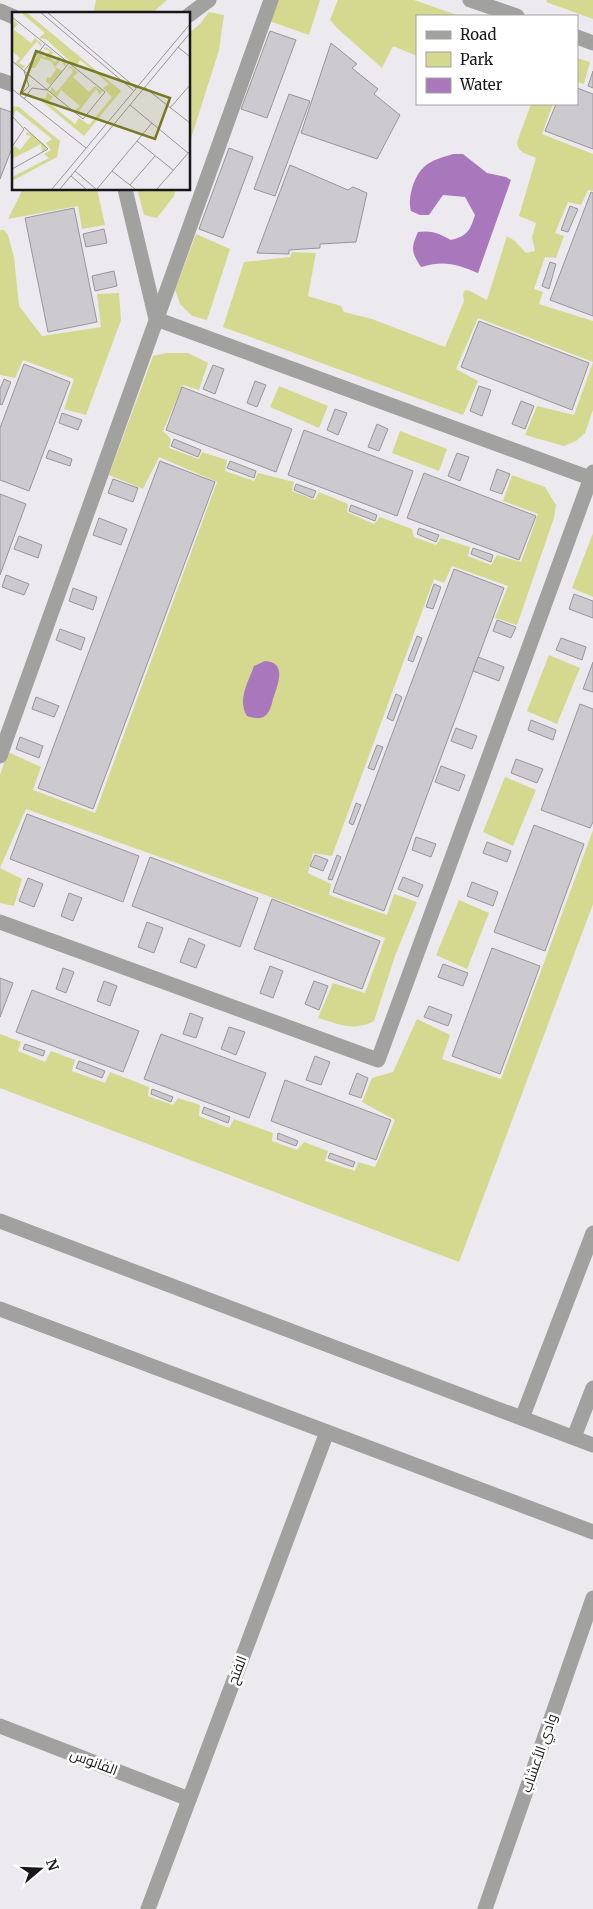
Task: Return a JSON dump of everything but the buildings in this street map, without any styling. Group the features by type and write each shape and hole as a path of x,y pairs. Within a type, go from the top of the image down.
{"street":[{"path":"190,14 209,0"},
{"path":"0,756 271,0"},
{"path":"470,0 514,15"},
{"path":"0,11 12,16"},
{"path":"578,37 593,43"},
{"path":"125,190 156,319"},
{"path":"0,922 378,1060 592,475 156,319"},
{"path":"0,1221 593,1445"},
{"path":"522,1418 593,1233"},
{"path":"0,1309 593,1532"},
{"path":"574,1437 593,1388"},
{"name":"الفتح","path":"148,1909 327,1432"},
{"name":"وادي الأعشاب","path":"485,1909 593,1598"},
{"name":"الفانوس","path":"0,1726 189,1799"}],"green space":[{"path":"96,0 167,0 153,12 93,12"},
{"path":"277,0 320,0 309,35 269,21"},
{"path":"338,0 414,0 457,15 416,15 416,56 393,46 382,68 330,20"},
{"path":"547,0 593,0 593,19 546,2"},
{"path":"209,12 224,15 219,50 190,142 190,32 200,24"},
{"path":"578,58 590,62 584,84 578,82"},
{"path":"531,105 553,105 542,134 593,154 593,191 588,190 581,205 568,202 555,233 564,236 556,258 545,257 534,289 543,292 539,304 593,321 593,362 478,318 456,369 478,381 463,415 223,327 244,262 290,257 292,252 316,253 308,296 341,306 344,312 372,319 445,347 464,301 463,294 465,290 487,300 507,236 515,241 526,253 535,251 532,237 536,223 519,216 536,158 521,151 517,146"},
{"path":"22,190 97,190 105,225 82,229 78,206 8,219"},
{"path":"137,190 176,190 174,196 157,218 144,215"},
{"path":"0,230 4,230 8,235 14,257 19,306 42,336 101,327 97,294 119,293 121,320 86,415 64,409 74,379 23,360 15,378 0,375"},
{"path":"196,234 230,249 207,320 192,316 180,304 175,290"},
{"path":"166,353 188,353 208,363 199,390 183,385 163,431 171,439 169,448 199,459 202,452 227,460 225,471 254,481 258,473 294,482 292,491 315,500 319,492 348,504 347,512 374,524 380,517 412,529 414,537 436,545 441,538 470,547 468,556 491,565 497,555 521,562 538,514 503,501 512,475 545,487 556,505 554,518 517,625 495,618 508,586 452,566 444,583 434,579 332,856 313,853 308,873 331,884 329,895 387,915 394,894 417,902 395,956 374,1021 359,1026 346,1026 318,1018 333,983 365,993 385,938 26,809 0,868 0,775 8,752 41,767 33,790 95,813 217,482 159,457 143,489 109,475 153,356"},
{"path":"593,362 593,410 585,433 576,441 564,446 525,435 537,406 574,415"},
{"path":"279,386 328,406 319,428 270,407"},
{"path":"400,431 447,449 439,471 392,453"},
{"path":"593,533 593,597 572,588"},
{"path":"549,655 580,668 557,724 527,711"},
{"path":"505,777 536,790 513,846 483,832"},
{"path":"593,830 593,904 459,1262 0,1088 0,1034 21,1042 18,1051 45,1062 51,1051 75,1060 72,1071 105,1083 110,1072 149,1087 148,1096 173,1105 178,1098 200,1105 199,1116 229,1128 234,1119 273,1133 272,1141 297,1150 304,1142 328,1151 325,1161 355,1171 358,1162 375,1167 395,1120 362,1102 372,1078 393,1072 417,1019 450,1035 442,1059 501,1079"},
{"path":"0,868 22,879 14,906 0,903"},
{"path":"459,900 489,913 467,969 436,955"}],"water":[{"path":"453,154 463,154 487,173 511,180 478,273 463,267 444,263 421,267 413,250 418,232 427,231 451,240 464,235 471,225 475,215 465,197 443,195 429,215 420,215 411,211 411,194 414,181 420,171 430,162"},
{"path":"265,661 272,662 279,669 279,680 271,706 268,713 262,718 247,716 243,704 244,691 254,666"}]}
